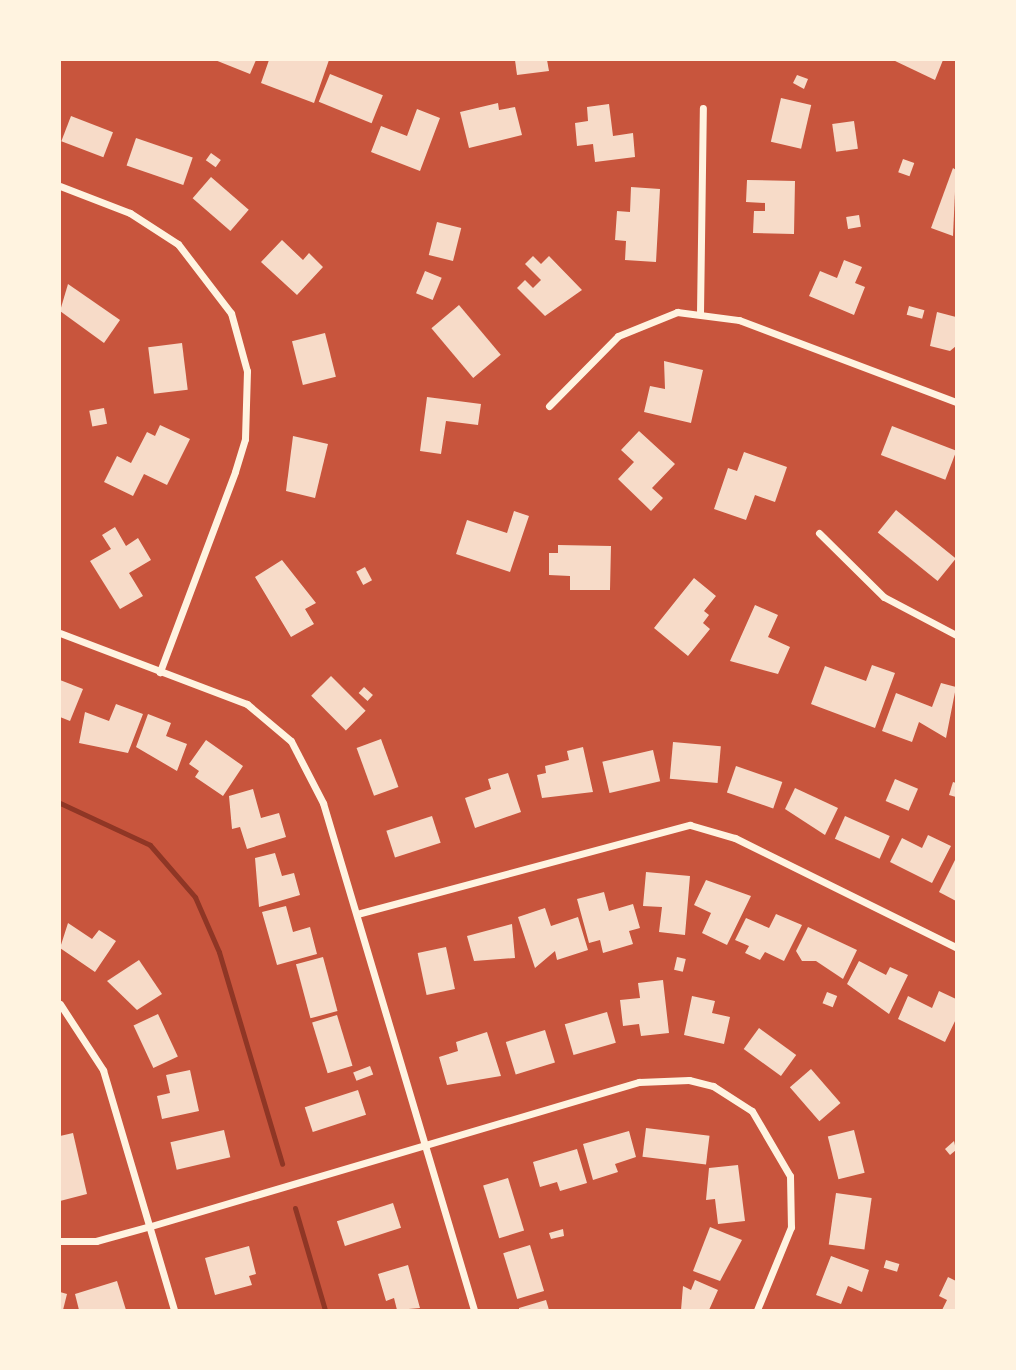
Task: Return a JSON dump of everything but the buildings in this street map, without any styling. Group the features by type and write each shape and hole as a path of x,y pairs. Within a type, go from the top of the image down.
{"street":[{"path":"700,313 703,108"},
{"path":"60,186 130,213 178,244 230,313 247,371 239,461 160,672"},
{"path":"550,406 586,362 634,325 658,315 700,313 739,320 957,402"},
{"path":"819,533 884,597 957,635"},
{"path":"60,633 247,704 291,741 323,803 474,1311"},
{"path":"357,914 690,825 735,838 957,947"},
{"path":"60,1004 103,1070 174,1311"},
{"path":"60,1241 96,1241 639,1082 664,1079 713,1086 768,1129 790,1176 790,1227 757,1311"}],"waterway":[{"path":"60,803 150,845 195,897 219,952 282,1164"},
{"path":"295,1208 325,1310"}]}
